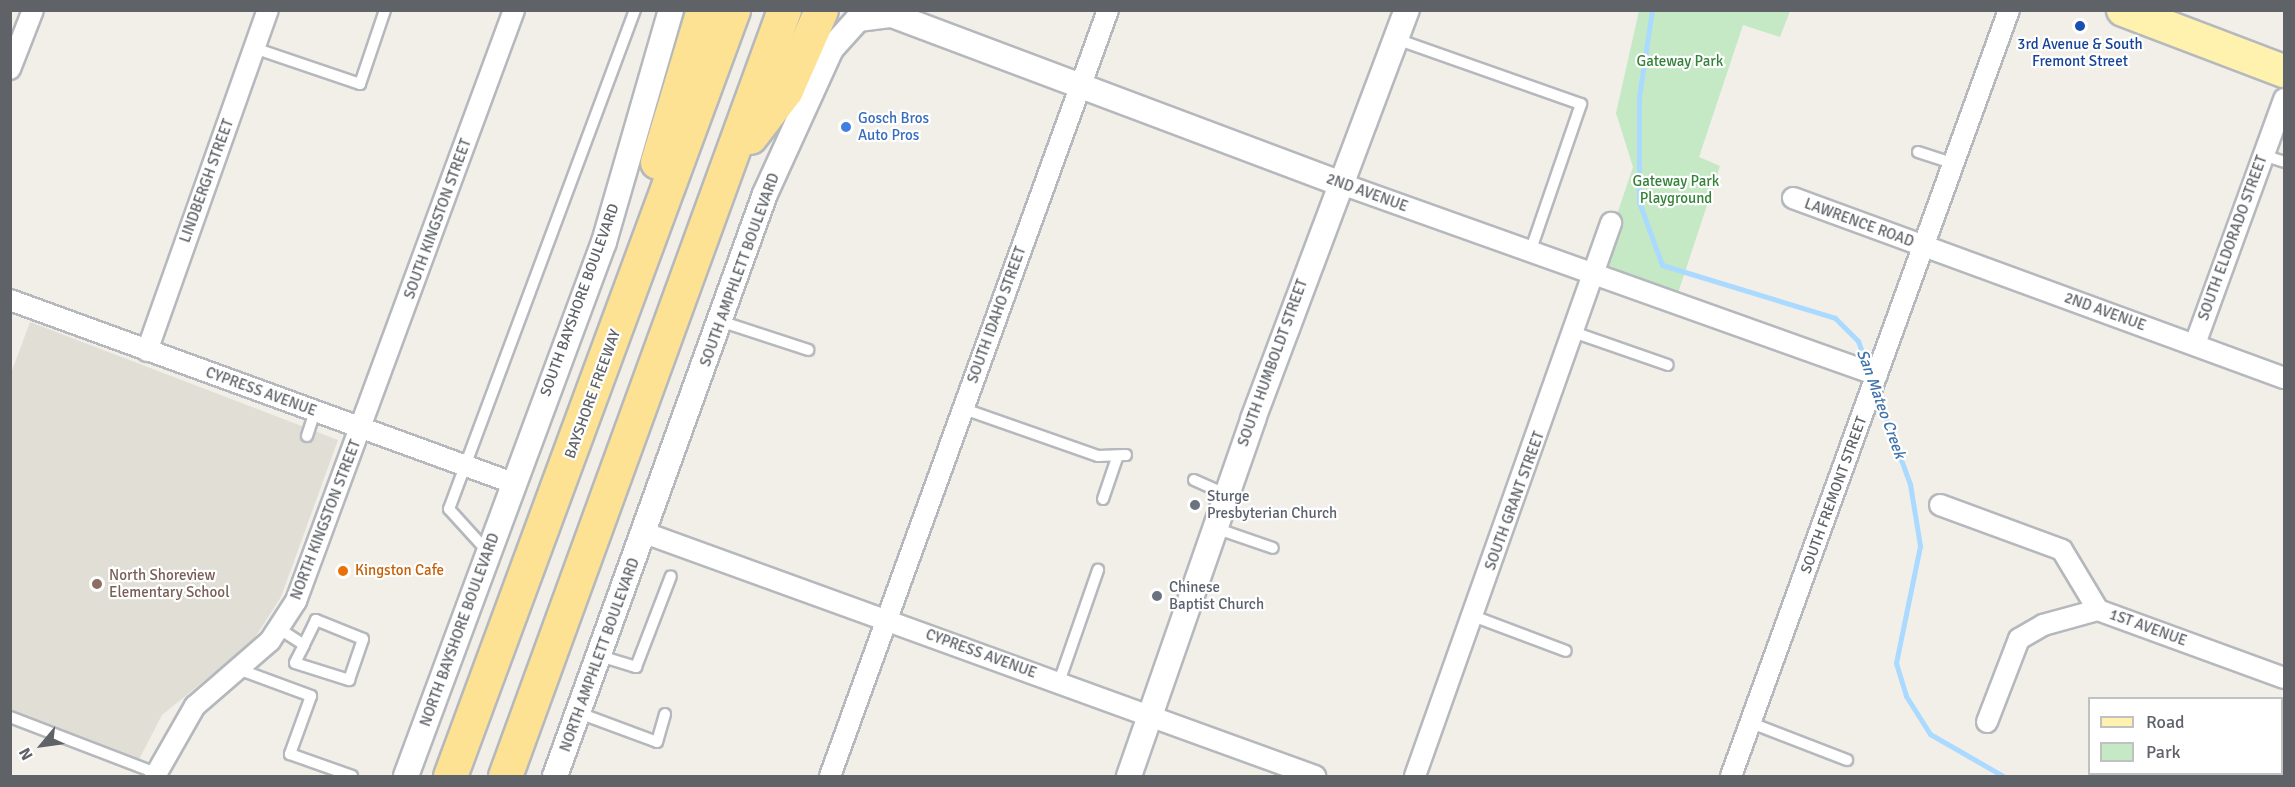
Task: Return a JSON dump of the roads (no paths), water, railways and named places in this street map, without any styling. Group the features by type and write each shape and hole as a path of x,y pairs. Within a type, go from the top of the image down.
{"highway":[{"path":"622,313 664,134 703,10"},
{"name":"BAYSHORE FREEWAY","path":"450,777 733,10"},
{"path":"505,777 734,157 784,10"},
{"path":"734,157 786,90 821,10"}],"main road":[{"path":"2123,10 2284,71"}],"street":[{"path":"10,69 33,10"},
{"name":"LINDBERGH STREET","path":"147,351 268,10"},
{"name":"SOUTH KINGSTON STREET","path":"361,428 514,10"},
{"name":"SOUTH BAYSHORE BOULEVARD","path":"513,483 604,242 671,10"},
{"name":"SOUTH IDAHO STREET","path":"830,777 1108,10"},
{"name":"SOUTH HUMBOLDT STREET","path":"1129,777 1226,494 1339,183 1407,10"},
{"name":"SOUTH FREMONT STREET","path":"1731,777 2009,10"},
{"name":"2ND AVENUE","path":"858,19 892,13 1339,183 1596,276 1851,366 1880,367"},
{"name":"SOUTH AMPHLETT BOULEVARD","path":"645,533 765,194 831,49 858,19"},
{"name":"SOUTH ELDORADO STREET","path":"2195,344 2284,99"},
{"name":"LAWRENCE ROAD","path":"1793,198 1827,203 1925,247"},
{"name":"SOUTH GRANT STREET","path":"1415,777 1576,333 1611,223"},
{"name":"2ND AVENUE","path":"1925,247 2284,378"},
{"name":"CYPRESS AVENUE","path":"10,300 513,483"},
{"name":"NORTH KINGSTON STREET","path":"155,775 195,706 238,669 278,628 296,601 361,428"},
{"name":"NORTH BAYSHORE BOULEVARD","path":"406,777 513,483"},
{"name":"1ST AVENUE","path":"1940,505 2062,550 2098,610 2284,678"},
{"name":"CYPRESS AVENUE","path":"645,533 1059,682 1149,719 1316,777"},
{"name":"NORTH AMPHLETT BOULEVARD","path":"555,777 645,533"},
{"path":"1987,722 2019,639 2043,625 2098,610"}],"lane":[{"path":"254,48 360,84 385,10"},
{"path":"488,552 449,509 463,465 635,10"},
{"path":"1396,39 1581,104 1530,252"},
{"path":"1918,152 1955,164"},
{"path":"2263,155 2284,162"},
{"path":"720,321 808,350"},
{"path":"1576,333 1668,365"},
{"path":"964,409 1098,456 1122,455 1103,500"},
{"path":"307,436 315,411"},
{"path":"1194,480 1226,494"},
{"path":"1214,528 1273,548"},
{"path":"1059,682 1098,570"},
{"path":"600,656 636,667 671,576"},
{"path":"1473,616 1566,651"},
{"path":"316,620 363,639 349,680 295,663 304,645 316,620"},
{"path":"278,628 304,645"},
{"path":"238,669 311,696 290,754 352,777"},
{"path":"579,713 657,742 665,714"},
{"path":"10,717 155,775"},
{"path":"1751,723 1847,760"}],"waterway":[{"name":"San Mateo Creek","path":"1652,10 1639,97 1639,202 1662,265 1835,318 1858,341 1867,366"},
{"name":"San Mateo Creek","path":"1877,394 1910,484 1920,546 1896,663 1906,696 1930,734 2003,776"}],"place":[{"name":"3rd Avenue & South Fremont Street","path":"2080,26"},
{"name":"Gosch Bros Auto Pros","path":"846,127"},
{"name":"Sturge Presbyterian Church","path":"1195,505"},
{"name":"Kingston Cafe","path":"343,571"},
{"name":"North Shoreview Elementary School","path":"97,584"},
{"name":"Chinese Baptist Church","path":"1157,596"}],"park label":[{"name":"Gateway Park","path":"1680,62"},
{"name":"Gateway Park Playground","path":"1676,190"}]}
